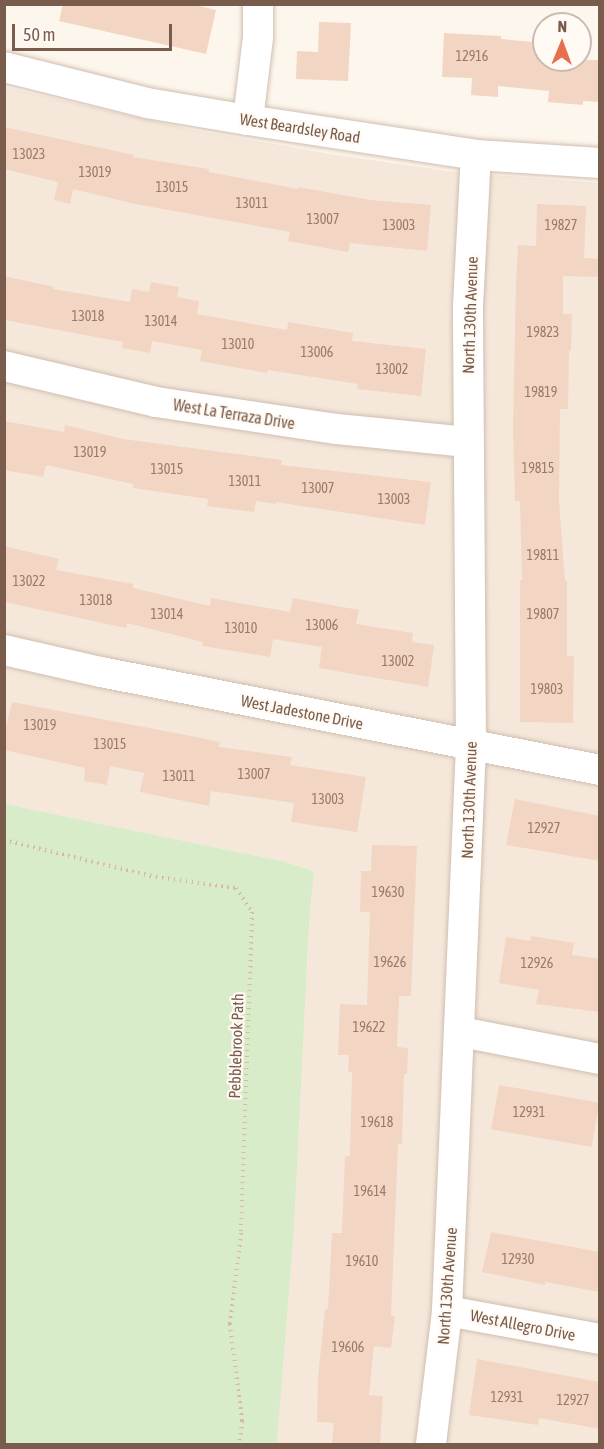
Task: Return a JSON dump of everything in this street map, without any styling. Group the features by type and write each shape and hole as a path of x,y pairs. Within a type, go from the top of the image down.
{"street":[{"path":"248,120 258,37 258,4"},
{"name":"West Beardsley Road","path":"4,68 136,100 248,120 476,155 600,164"},
{"name":"North 130th Avenue","path":"431,1444 447,1311 461,1032 471,746 467,442 468,306 476,155"},
{"name":"West La Terraza Drive","path":"4,366 156,402 337,429 467,442"},
{"name":"West Jadestone Drive","path":"4,650 102,672 600,770"},
{"path":"461,1032 600,1059"},
{"name":"West Allegro Drive","path":"447,1311 600,1339"}],"path":[{"name":"Pebblebrook Path","path":"4,840 156,877 236,888 252,912 242,1233 230,1323 242,1421 239,1444"}],"shaded area":[{"path":"4,87 194,130 336,155 454,172 599,183 599,1444 277,1444 294,1230 309,925 314,871 282,861 5,804"}],"green space":[{"path":"5,804 282,861 314,871 309,925 294,1230 277,1444 5,1444"}],"building":[{"path":"63,4 192,4 216,10 206,54 59,21"},
{"path":"319,22 351,23 348,81 296,79 297,51 318,52"},
{"path":"444,33 501,36 501,39 532,42 532,72 592,72 592,60 600,60 600,102 583,101 583,105 548,102 549,91 498,86 498,97 471,95 472,78 442,77"},
{"path":"4,127 134,155 133,157 209,169 209,172 298,189 298,187 371,200 431,205 427,251 350,243 348,252 288,241 290,232 135,204 73,189 70,204 54,200 58,182 4,169"},
{"path":"537,204 586,206 584,258 599,259 598,277 563,276 563,314 572,314 568,409 560,409 559,501 565,581 567,581 567,656 574,656 573,723 520,722 520,580 522,580 520,501 515,501 513,427 516,284 518,245 536,246"},
{"path":"4,276 54,287 53,289 130,302 132,289 149,292 151,282 179,287 177,297 199,301 197,314 287,330 288,322 353,333 352,341 426,349 421,396 357,389 358,384 268,370 267,373 200,361 202,350 152,341 150,353 122,348 123,342 4,320"},
{"path":"4,421 64,432 65,425 123,439 282,460 281,465 431,482 425,525 276,502 276,504 256,501 254,512 207,506 208,499 133,488 133,484 46,465 43,477 4,470"},
{"path":"4,546 59,559 56,570 133,584 133,588 210,606 211,598 290,612 293,598 359,610 356,624 413,633 412,642 434,645 428,687 319,668 322,647 273,639 270,657 203,646 203,642 127,623 126,628 4,602"},
{"path":"12,702 220,742 219,747 292,757 290,765 366,777 357,832 291,822 294,803 211,791 209,806 140,792 144,773 110,766 107,785 84,781 85,768 4,750 4,734"},
{"path":"515,799 600,816 600,861 506,845"},
{"path":"372,845 417,846 411,996 399,996 397,1047 408,1048 407,1074 404,1074 402,1144 398,1144 391,1315 395,1316 391,1348 374,1346 369,1395 383,1396 380,1444 332,1444 334,1423 317,1422 318,1378 325,1309 328,1309 332,1233 342,1233 345,1156 350,1156 352,1072 348,1072 349,1055 338,1055 340,1004 367,1005 370,912 360,912 361,871 371,871"},
{"path":"531,936 574,943 572,955 600,959 600,1012 536,1004 539,990 499,983 506,937 530,941"},
{"path":"499,1085 599,1103 592,1147 491,1129"},
{"path":"491,1232 600,1252 600,1292 545,1282 545,1285 482,1272"},
{"path":"477,1359 600,1382 600,1429 539,1418 538,1425 469,1415"}]}
